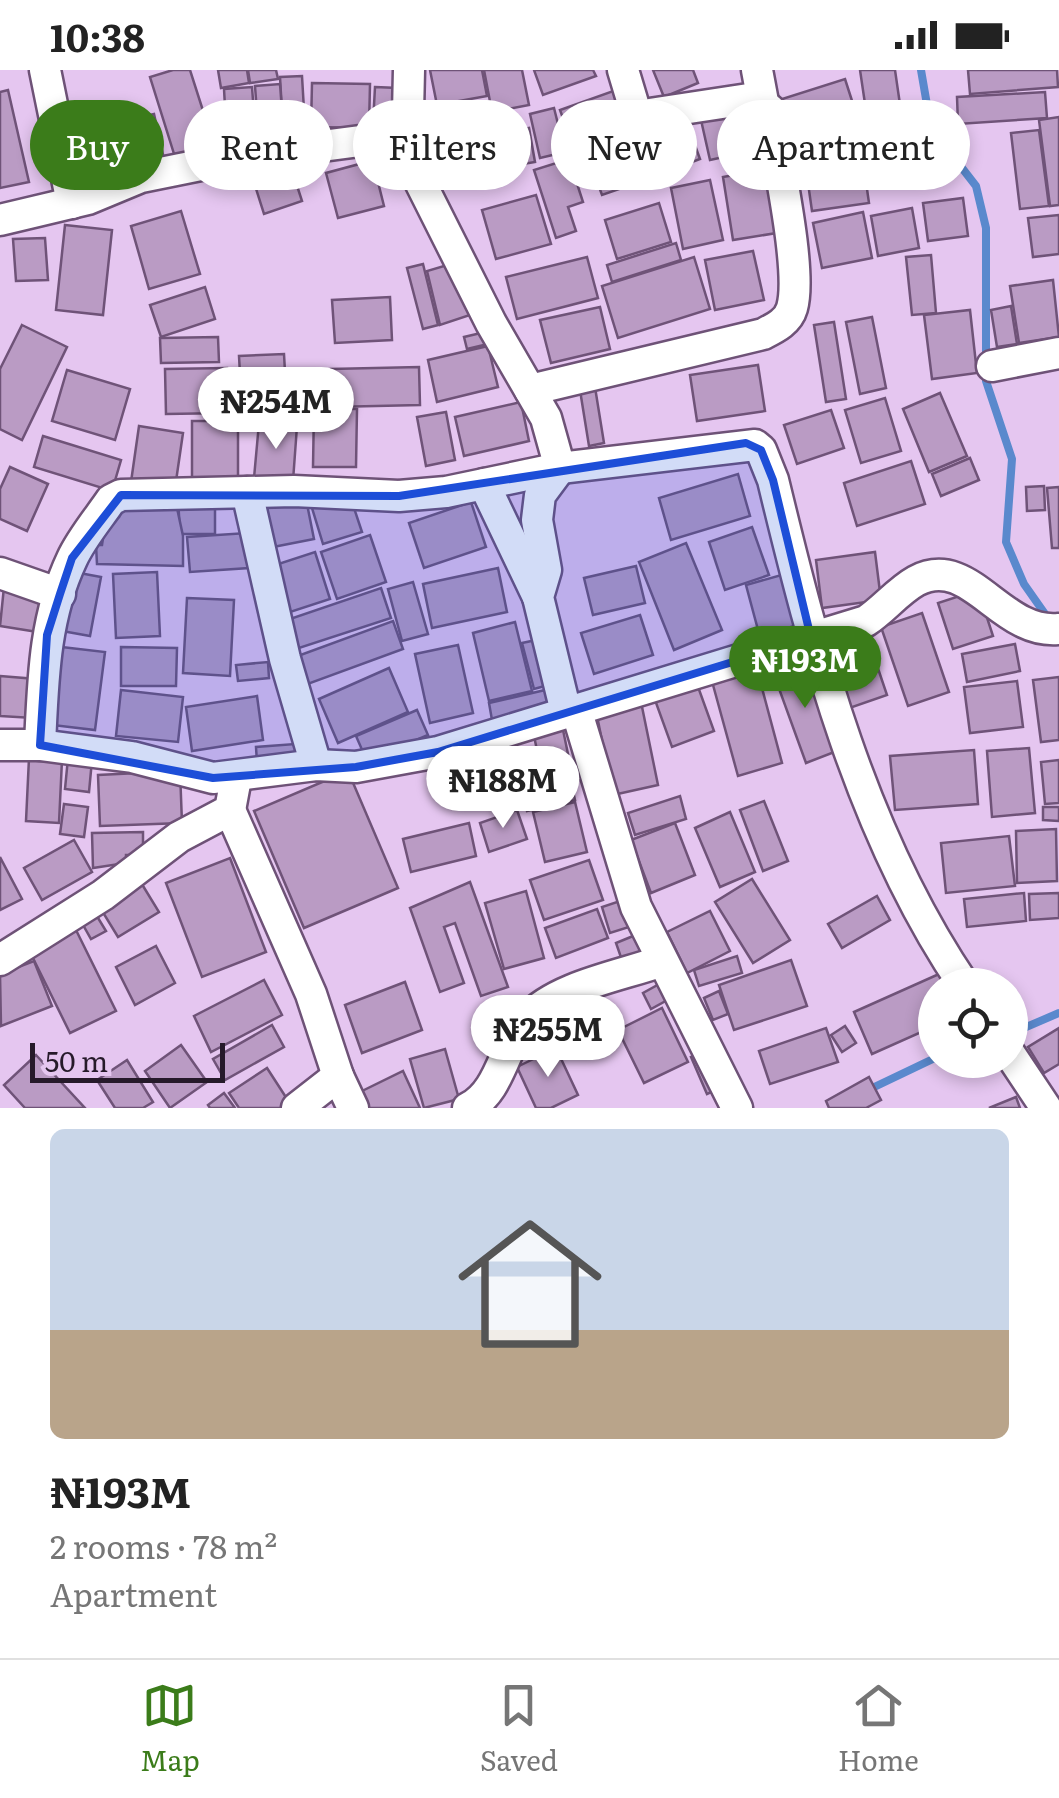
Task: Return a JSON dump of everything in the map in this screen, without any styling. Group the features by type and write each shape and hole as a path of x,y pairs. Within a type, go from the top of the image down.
{"street":[{"path":"45,70 72,203"},
{"path":"408,100 412,70"},
{"path":"623,70 635,110 643,115 717,104"},
{"path":"757,70 763,100"},
{"path":"0,220 72,203 141,176 353,141"},
{"path":"424,190 546,418 560,468"},
{"path":"530,390 763,334 781,325 792,309 793,273 781,190"},
{"path":"992,366 1059,353"},
{"path":"40,744 47,635 60,594 72,558 111,500 121,495 247,492 399,496 560,468 754,445 772,480 824,684 922,924 952,968"},
{"path":"538,597 546,570 537,520 540,495 560,468"},
{"path":"484,484 538,597 610,832 662,962 737,1108"},
{"path":"247,492 285,659 316,765"},
{"path":"0,574 60,594"},
{"path":"0,745 40,744 132,756 213,778 316,765 356,767 438,752 866,622 915,582 933,576 970,584 1027,628 1059,630"},
{"path":"236,778 230,810 312,994 338,1076 353,1108"},
{"path":"0,960 103,895 180,838 230,810"},
{"path":"468,1108 477,1104 494,1080 529,1016 555,999 662,962"},
{"path":"297,1108 338,1076"},
{"path":"1026,1078 1046,1108"}],"highlighted area":[{"path":"746,443 761,450 773,480 811,638 438,752 356,767 213,778 40,745 47,635 60,594 72,558 121,495 399,496"}],"building":[{"path":"190,70 200,100 184,100 184,154 175,157 164,122 164,100 157,100 150,77"},
{"path":"218,70 247,70 249,83 221,88"},
{"path":"248,70 276,70 278,79 250,83"},
{"path":"430,70 482,70 487,96 436,100"},
{"path":"484,70 522,70 528,100 490,100"},
{"path":"534,70 593,70 596,76 543,95"},
{"path":"653,70 693,70 698,83 664,97"},
{"path":"860,70 895,70 899,100 864,100"},
{"path":"968,70 1057,70 1058,87 970,94"},
{"path":"302,76 303,100 281,100 280,77"},
{"path":"845,79 852,100 782,100"},
{"path":"312,83 370,84 370,100 353,100 353,128 333,127 333,100 312,100"},
{"path":"280,84 281,100 256,100 255,86"},
{"path":"252,87 253,100 225,100 224,89"},
{"path":"375,87 398,88 398,100 374,100"},
{"path":"8,90 29,182 0,188 0,92"},
{"path":"616,90 619,100 588,100"},
{"path":"1045,92 1047,118 970,123 970,100 957,97"},
{"path":"551,109 551,155 540,158 531,114"},
{"path":"717,117 717,158 710,160 701,120"},
{"path":"1059,117 1059,205 1050,206 1039,120"},
{"path":"1039,130 1049,206 1020,209 1011,133"},
{"path":"551,165 551,190 579,190 583,202 568,207 576,231 556,238 534,170"},
{"path":"353,166 353,190 380,190 384,206 338,218 331,190 333,171"},
{"path":"710,180 723,240 683,249 671,190 697,190 697,183"},
{"path":"256,190 298,190 302,201 264,214"},
{"path":"725,190 776,190 783,232 733,240"},
{"path":"809,190 867,190 869,203 812,211"},
{"path":"536,195 551,244 496,259 482,210"},
{"path":"963,198 968,236 928,241 923,203"},
{"path":"659,203 671,242 617,259 605,220"},
{"path":"912,208 919,248 878,256 871,216"},
{"path":"181,211 200,274 149,289 131,226"},
{"path":"863,212 872,258 822,268 813,223"},
{"path":"1059,215 1059,254 1033,257 1028,218"},
{"path":"65,225 112,230 103,315 56,310"},
{"path":"45,238 48,280 16,281 13,239"},
{"path":"676,243 681,260 612,282 607,265"},
{"path":"753,251 764,300 715,310 705,260"},
{"path":"931,255 936,313 912,315 906,257"},
{"path":"587,257 598,298 517,319 506,277"},
{"path":"694,257 710,309 618,338 602,286"},
{"path":"454,263 470,315 440,325 427,271"},
{"path":"423,264 438,325 423,329 407,268"},
{"path":"1053,280 1059,337 1019,343 1010,286"},
{"path":"205,287 215,319 161,337 150,305"},
{"path":"390,297 392,340 335,343 332,300"},
{"path":"1011,306 1017,344 997,347 991,310"},
{"path":"600,307 610,349 551,363 540,320"},
{"path":"970,310 977,373 932,379 924,315"},
{"path":"872,317 886,388 860,394 846,322"},
{"path":"834,322 846,399 826,402 814,325"},
{"path":"22,325 67,347 22,440 0,429 0,369"},
{"path":"485,332 488,344 467,349 464,337"},
{"path":"218,337 219,362 161,363 160,338"},
{"path":"488,346 498,387 437,402 428,360"},
{"path":"284,354 287,408 242,410 239,356"},
{"path":"758,365 765,411 697,421 690,375"},
{"path":"419,367 420,405 332,407 331,369"},
{"path":"227,368 228,413 166,414 165,369"},
{"path":"67,370 130,389 115,440 52,421"},
{"path":"594,381 604,443 589,446 579,384"},
{"path":"940,393 967,456 929,472 903,409"},
{"path":"885,398 901,451 861,463 845,410"},
{"path":"521,402 529,441 464,456 455,417"},
{"path":"314,408 357,409 356,467 313,467"},
{"path":"831,410 844,448 797,464 784,425"},
{"path":"446,412 455,460 426,466 417,417"},
{"path":"192,421 238,421 238,482 192,482"},
{"path":"259,423 297,426 293,481 254,478"},
{"path":"139,426 183,433 175,488 131,482"},
{"path":"43,436 121,460 112,491 34,467"},
{"path":"970,458 979,480 941,496 932,474"},
{"path":"911,461 925,504 857,526 844,483"},
{"path":"10,467 48,484 27,531 0,519 0,489"},
{"path":"738,474 750,516 671,540 659,498"},
{"path":"1044,486 1045,510 1027,511 1026,487"},
{"path":"1059,487 1059,548 1052,548 1047,488"},
{"path":"350,496 362,532 323,544 312,508"},
{"path":"178,497 215,497 215,534 180,534"},
{"path":"306,499 314,539 268,548 260,508"},
{"path":"471,502 486,547 424,568 409,523"},
{"path":"118,508 177,508 183,536 183,566 97,564 96,545 102,545 105,525 119,517"},
{"path":"752,527 769,575 725,590 709,542"},
{"path":"247,533 249,568 190,572 187,537"},
{"path":"370,535 386,582 337,599 321,552"},
{"path":"686,543 722,630 674,650 639,562"},
{"path":"315,552 330,599 281,615 266,568"},
{"path":"875,552 881,600 822,608 816,560"},
{"path":"636,566 645,603 593,615 584,578"},
{"path":"498,568 507,612 432,628 423,584"},
{"path":"74,572 101,577 90,636 62,631"},
{"path":"157,572 160,636 116,638 113,574"},
{"path":"785,574 800,630 761,641 746,585"},
{"path":"413,582 428,634 402,641 388,589"},
{"path":"4,587 50,594 44,633 0,626"},
{"path":"381,588 391,618 296,649 287,620"},
{"path":"978,590 993,636 953,649 938,603"},
{"path":"187,598 234,600 230,676 183,673"},
{"path":"922,613 949,692 908,706 881,627"},
{"path":"640,615 653,655 594,674 581,633"},
{"path":"393,621 403,649 305,685 295,657"},
{"path":"515,622 532,691 489,701 473,633"},
{"path":"866,633 887,695 841,711 820,648"},
{"path":"541,639 552,684 534,689 522,643"},
{"path":"1015,644 1020,671 967,682 962,654"},
{"path":"458,645 473,713 430,723 415,654"},
{"path":"53,646 105,652 95,730 44,724"},
{"path":"121,647 177,648 176,686 121,686"},
{"path":"805,660 837,751 806,763 773,672"},
{"path":"268,662 269,678 238,681 236,665"},
{"path":"755,662 782,763 738,776 710,674"},
{"path":"389,668 408,712 338,743 319,699"},
{"path":"0,676 36,679 33,718 0,716"},
{"path":"1059,677 1059,740 1041,742 1033,680"},
{"path":"1017,681 1023,727 970,733 964,687"},
{"path":"697,684 714,731 672,747 655,700"},
{"path":"558,687 562,704 492,720 489,703"},
{"path":"121,690 183,697 178,742 116,736"},
{"path":"257,696 263,740 192,751 186,707"},
{"path":"640,697 658,785 613,795 595,706"},
{"path":"417,710 428,735 367,761 356,736"},
{"path":"562,725 568,754 539,760 533,731"},
{"path":"295,744 296,760 257,763 256,747"},
{"path":"1029,748 1035,813 992,817 987,751"},
{"path":"974,750 978,804 895,810 890,756"},
{"path":"29,758 62,760 59,823 26,821"},
{"path":"68,758 92,760 89,792 65,789"},
{"path":"1059,760 1059,803 1045,804 1041,762"},
{"path":"568,769 575,800 527,811 520,780"},
{"path":"180,771 182,823 100,826 98,775"},
{"path":"348,771 398,888 304,928 254,811"},
{"path":"680,796 686,819 635,835 628,813"},
{"path":"764,801 788,861 763,871 740,810"},
{"path":"575,802 587,852 545,862 533,812"},
{"path":"64,804 88,807 84,837 60,834"},
{"path":"1043,807 1059,807 1059,821 1043,820"},
{"path":"517,810 527,839 489,852 480,823"},
{"path":"730,812 755,872 720,887 695,828"},
{"path":"469,823 476,856 411,872 403,839"},
{"path":"675,823 695,875 651,893 631,840"},
{"path":"1056,829 1057,881 1017,883 1016,831"},
{"path":"143,832 143,848 137,849 137,855 126,855 126,863 93,868 92,833"},
{"path":"1009,836 1015,886 946,893 941,843"},
{"path":"74,840 92,872 42,900 24,868"},
{"path":"0,857 22,899 0,910"},
{"path":"230,858 266,952 202,977 166,883"},
{"path":"589,860 603,900 544,920 530,880"},
{"path":"752,879 790,940 753,963 715,902"},
{"path":"140,881 159,912 118,937 99,906"},
{"path":"470,882 508,987 481,996 455,923 444,927 464,983 440,992 410,908"},
{"path":"526,891 544,958 504,969 485,903"},
{"path":"1024,893 1026,921 967,927 964,899"},
{"path":"1059,893 1059,918 1030,920 1029,894"},
{"path":"877,896 890,920 842,948 828,924"},
{"path":"620,901 629,927 610,933 602,907"},
{"path":"92,908 106,931 91,939 78,916"},
{"path":"597,909 608,938 556,958 545,928"},
{"path":"710,911 730,951 687,973 667,932"},
{"path":"74,926 116,1011 70,1033 28,948"},
{"path":"638,934 647,957 624,966 616,943"},
{"path":"156,946 175,983 135,1005 116,967"},
{"path":"737,956 742,973 699,986 694,970"},
{"path":"791,960 807,1006 734,1030 719,985"},
{"path":"34,961 52,1006 1,1026 0,974"},
{"path":"264,980 282,1015 211,1052 194,1016"},
{"path":"405,982 422,1030 362,1053 345,1005"},
{"path":"663,982 671,998 651,1009 643,993"},
{"path":"918,983 918,1034 872,1054 854,1012"},
{"path":"719,991 728,1014 713,1020 704,998"},
{"path":"662,1008 688,1062 644,1083 618,1030"},
{"path":"272,1025 284,1047 225,1080 213,1059"},
{"path":"845,1026 856,1043 842,1052 831,1035"},
{"path":"826,1028 838,1062 770,1084 759,1051"},
{"path":"1059,1028 1059,1064 1044,1073 1028,1047"},
{"path":"181,1045 207,1082 170,1108 145,1071"},
{"path":"556,1048 578,1095 551,1108 536,1108 517,1067"},
{"path":"445,1049 459,1099 424,1108 410,1059"},
{"path":"704,1052 720,1088 707,1094 691,1057"},
{"path":"36,1055 85,1108 25,1108 4,1085"},
{"path":"127,1060 153,1102 143,1108 115,1108 97,1080"},
{"path":"267,1068 289,1102 280,1108 239,1108 229,1093"},
{"path":"403,1071 420,1108 363,1108 356,1094"},
{"path":"869,1077 881,1100 866,1108 829,1108 826,1101"},
{"path":"224,1093 235,1108 210,1108 208,1105"},
{"path":"1016,1097 1020,1108 989,1108"}],"waterway":[{"path":"921,70 931,128 976,186 986,228 986,381 1012,459 1006,542 1024,584 1050,621"},
{"path":"1028,1026 1059,1013"},
{"path":"868,1090 918,1066"}]}
